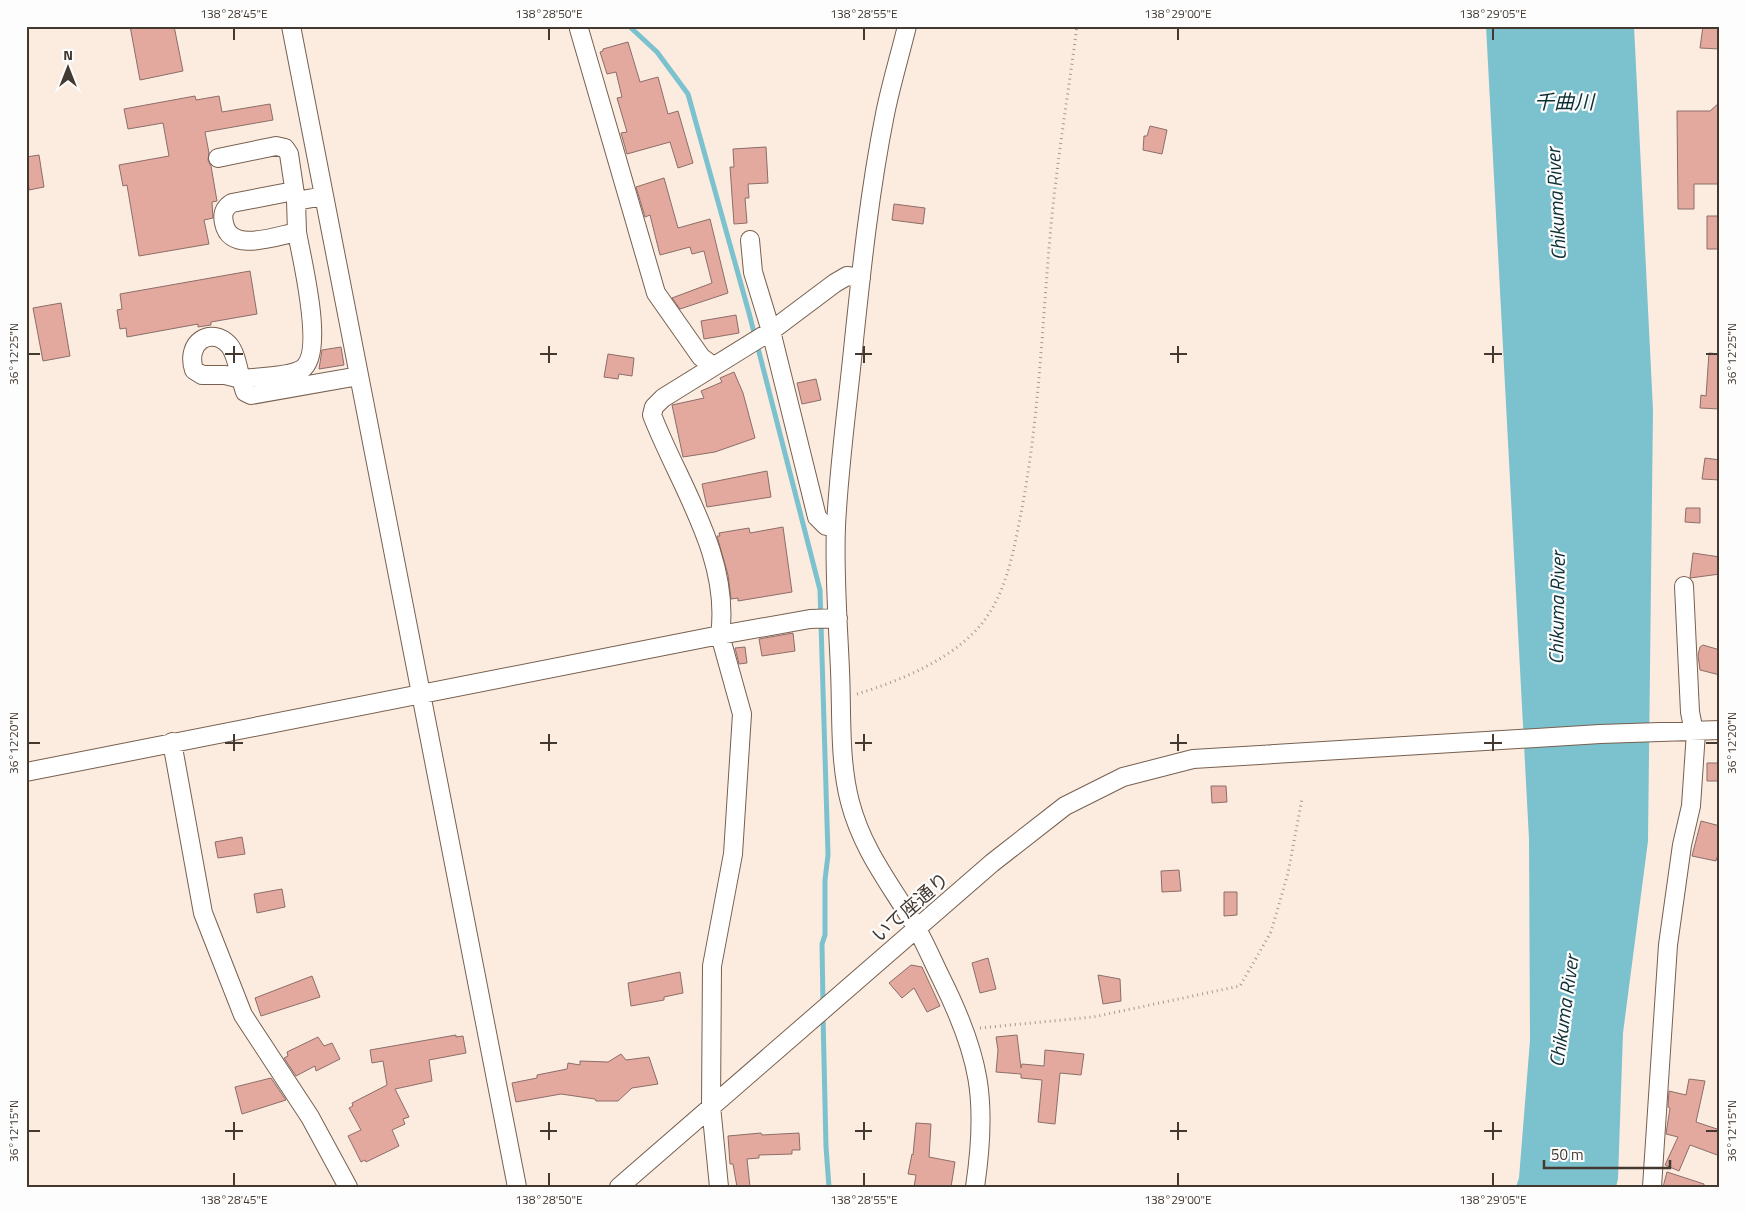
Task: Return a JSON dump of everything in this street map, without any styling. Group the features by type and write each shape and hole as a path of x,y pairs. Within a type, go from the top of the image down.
{"street":[{"path":"291,26 517,1187"},
{"path":"907,26 885,111 868,212 825,618 842,698 844,761 849,800 857,825 873,860 917,929 973,1051 981,1102 981,1142 974,1187"},
{"path":"579,29 656,293 701,357 713,366"},
{"path":"218,158 276,146 284,148 289,154 295,196 296,232 313,330 310,359 301,370 242,379 245,392 251,396 260,396 359,376"},
{"path":"296,232 241,240 227,233 223,216 225,208 232,203 295,196 324,196"},
{"path":"750,240 761,337 817,517 826,526 836,526"},
{"path":"719,1187 711,1106 712,966 733,854 742,714 720,636 722,623 711,547 652,415 654,407 663,398 700,377 713,366 761,337 835,283 847,276 861,278"},
{"path":"1652,1187 1668,944 1682,845 1691,806 1690,712 1684,586"},
{"path":"26,772 720,636 825,618"},
{"path":"1690,732 1720,730"},
{"name":"いて座通り","path":"619,1187 992,863 1065,806 1115,780 1193,758 1591,735 1690,732"},
{"path":"172,742 203,913 243,1015 310,1117 348,1187"}],"path":[{"path":"842,698 876,688 914,673 948,654 990,613 1002,585 1016,536 1038,396 1050,235 1077,26"},
{"path":"965,1030 1093,1017 1240,986 1271,932 1288,873 1302,798"}],"water":[{"name":"千曲川","path":"1486,26 1634,26 1653,410 1648,841 1623,1033 1618,1179 1616,1187 1516,1187 1519,1178 1530,1040 1529,839"}],"building":[{"path":"130,26 174,26 183,71 140,80"},
{"path":"1703,26 1720,26 1720,49 1700,48"},
{"path":"628,42 640,82 658,77 668,114 678,111 693,163 678,168 670,142 627,154 621,133 627,132 617,98 622,97 616,72 607,74 600,52 603,49"},
{"path":"195,96 196,100 219,96 222,112 270,104 273,120 205,132 209,153 208,160 211,166 217,201 212,202 213,218 204,220 209,244 139,256 127,185 123,186 119,165 169,156 163,123 128,129 124,109"},
{"path":"1720,102 1720,184 1694,184 1694,209 1678,209 1677,111 1710,111"},
{"path":"1150,126 1167,130 1162,154 1143,150 1144,136 1147,136"},
{"path":"766,147 768,183 748,184 749,198 745,198 747,223 734,224 730,167 734,167 733,149"},
{"path":"39,155 44,187 29,190 26,157"},
{"path":"664,178 678,228 710,219 728,293 680,309 672,298 712,283 704,251 692,254 690,247 660,255 650,215 645,217 636,187"},
{"path":"894,204 925,208 923,224 892,220"},
{"path":"1707,216 1720,216 1720,249 1707,249"},
{"path":"250,271 257,314 211,322 211,325 198,327 198,324 127,337 126,328 120,329 117,310 122,309 120,294"},
{"path":"61,303 70,356 43,361 33,308"},
{"path":"736,315 739,333 704,339 701,321"},
{"path":"341,347 344,365 319,369 322,350"},
{"path":"1709,353 1720,354 1720,409 1700,408 1701,395 1706,396"},
{"path":"608,354 634,358 632,376 619,374 618,379 604,377"},
{"path":"734,372 743,393 755,438 715,452 683,457 672,405 704,398 701,391 722,382 720,378"},
{"path":"816,379 821,400 802,404 797,383"},
{"path":"1705,458 1720,460 1720,480 1702,479"},
{"path":"767,471 771,497 707,507 702,484"},
{"path":"1686,508 1700,508 1700,523 1685,522"},
{"path":"783,527 792,592 738,601 738,598 731,599 728,575 717,536 720,536 719,533 749,528 750,533"},
{"path":"1693,553 1720,557 1720,574 1690,578"},
{"path":"793,633 795,651 762,656 759,639"},
{"path":"1703,645 1720,650 1720,675 1700,670 1698,655 1700,647"},
{"path":"745,647 747,663 739,664 735,648"},
{"path":"1707,763 1720,763 1720,781 1707,781"},
{"path":"1211,786 1226,786 1227,802 1212,803"},
{"path":"1701,821 1720,826 1720,858 1717,857 1716,861 1692,856"},
{"path":"242,837 245,854 218,858 215,842"},
{"path":"1179,870 1181,891 1162,892 1161,871"},
{"path":"282,889 285,907 257,913 254,894"},
{"path":"1224,892 1237,892 1237,915 1224,916"},
{"path":"988,958 996,989 980,993 972,963"},
{"path":"911,965 922,967 940,1006 927,1012 914,988 902,998 889,983"},
{"path":"680,972 683,993 664,997 664,1000 631,1006 628,983"},
{"path":"1098,975 1120,979 1121,1001 1103,1004"},
{"path":"312,976 320,997 261,1016 255,998"},
{"path":"456,1035 456,1037 463,1036 466,1053 429,1060 432,1081 395,1089 409,1117 403,1119 405,1124 392,1130 399,1146 366,1162 365,1160 361,1162 348,1136 361,1130 349,1108 353,1106 352,1103 387,1085 383,1061 372,1063 370,1050"},
{"path":"1017,1035 1021,1068 1022,1064 1044,1066 1045,1050 1084,1054 1081,1075 1060,1073 1055,1124 1038,1122 1042,1080 1021,1078 1021,1074 996,1072 998,1050 996,1037"},
{"path":"318,1037 324,1046 332,1043 340,1059 316,1071 315,1066 296,1076 284,1058 288,1056 287,1052"},
{"path":"621,1054 626,1060 649,1057 658,1084 632,1088 618,1101 596,1101 595,1099 561,1094 516,1102 512,1083 537,1078 537,1075 567,1069 568,1063 580,1065 580,1061 608,1062"},
{"path":"271,1078 286,1100 242,1114 235,1087"},
{"path":"1689,1079 1705,1081 1696,1122 1720,1130 1720,1156 1690,1145 1679,1171 1665,1165 1678,1137 1666,1134 1670,1108 1668,1107 1669,1091 1686,1095"},
{"path":"916,1123 931,1124 929,1157 955,1162 951,1187 914,1187 916,1175 908,1174 913,1155"},
{"path":"761,1133 762,1135 799,1133 800,1150 792,1150 792,1154 759,1155 759,1158 747,1159 750,1187 737,1187 733,1164 730,1164 728,1136"},
{"path":"1667,1172 1704,1184 1704,1187 1663,1187"}],"waterway":[{"path":"629,26 657,52 688,94 749,313 820,590 828,855 825,880 825,935 822,944 823,1004"},
{"path":"823,1015 826,1147 829,1187"}],"water label":[{"name":"Chikuma River","path":"1556,204"},
{"name":"Chikuma River","path":"1557,608"},
{"name":"Chikuma River","path":"1564,1011"}]}
